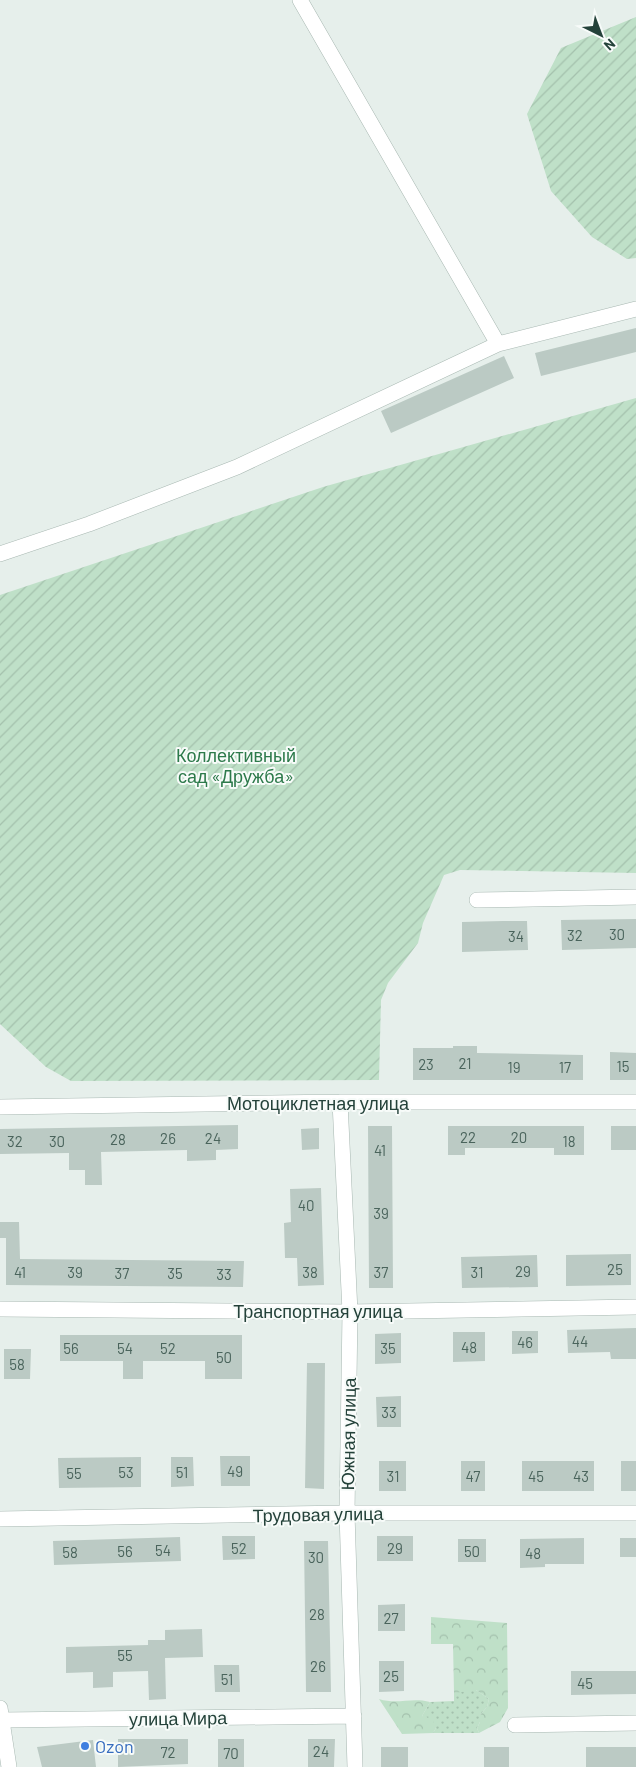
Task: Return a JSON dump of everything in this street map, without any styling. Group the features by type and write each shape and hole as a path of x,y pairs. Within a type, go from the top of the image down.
{"street":[{"path":"300,0 498,344"},
{"path":"0,554 89,524 237,467 498,344 636,309"},
{"path":"477,900 636,897"},
{"name":"Мотоциклетная улица","path":"0,1107 340,1102 636,1102"},
{"name":"Южная улица","path":"340,1102 350,1312 347,1513 355,1767"},
{"name":"Транспортная улица","path":"0,1309 350,1312 636,1307"},
{"name":"Трудовая улица","path":"0,1519 347,1513 636,1513"},
{"path":"1,1714 9,1767"},
{"name":"улица Мира","path":"1,1714 354,1716"},
{"path":"515,1725 636,1723"}],"green space":[{"path":"636,17 636,258 627,259 592,237 551,191 527,114 561,48"},
{"name":"Коллективный сад «Дружба»","path":"636,398 636,873 460,870 444,875 423,923 418,943 388,983 381,1000 379,1080 71,1081 46,1067 0,1024 0,595 323,487"},
{"path":"431,1617 507,1623 508,1708 500,1722 479,1733 477,1728 480,1722 480,1715 487,1707 489,1699 476,1690 454,1693 453,1644 431,1644"},
{"path":"462,1690 476,1690 489,1699 487,1707 480,1715 480,1722 477,1728 479,1733 433,1733 436,1728 422,1716 430,1702 454,1701 454,1693"},
{"path":"379,1699 386,1701 417,1700 430,1702 422,1716 432,1718 436,1728 433,1733 402,1734"}],"building":[{"path":"636,328 636,352 541,376 535,353"},
{"path":"504,356 514,378 391,433 381,411"},
{"path":"636,919 636,948 562,950 561,920"},
{"path":"527,921 528,950 462,952 462,922"},
{"path":"453,1046 477,1046 477,1053 583,1055 583,1080 413,1080 413,1048 453,1048"},
{"path":"610,1052 636,1053 636,1080 610,1080"},
{"path":"238,1125 238,1149 216,1150 216,1160 187,1161 187,1150 101,1152 102,1185 85,1185 85,1170 69,1170 69,1153 0,1154 0,1129"},
{"path":"368,1126 392,1126 393,1288 369,1288"},
{"path":"448,1126 584,1126 584,1155 554,1155 554,1148 465,1148 465,1155 448,1155"},
{"path":"611,1126 636,1126 636,1150 611,1150"},
{"path":"319,1128 319,1149 302,1150 301,1129"},
{"path":"321,1188 324,1285 298,1286 297,1258 285,1258 284,1223 291,1222 290,1189"},
{"path":"0,1222 19,1222 20,1259 244,1261 243,1287 6,1285 6,1238 0,1238"},
{"path":"631,1254 631,1285 566,1286 566,1255"},
{"path":"537,1255 538,1287 462,1288 461,1257"},
{"path":"636,1328 636,1359 611,1359 610,1352 568,1353 567,1330"},
{"path":"512,1331 538,1331 538,1353 512,1354"},
{"path":"453,1332 485,1332 485,1361 453,1362"},
{"path":"401,1333 401,1363 375,1364 375,1334"},
{"path":"60,1335 242,1335 242,1379 205,1379 205,1361 143,1361 143,1379 123,1379 123,1361 60,1361"},
{"path":"4,1349 31,1349 30,1379 4,1379"},
{"path":"307,1363 325,1363 324,1489 305,1488"},
{"path":"401,1396 401,1427 377,1427 376,1397"},
{"path":"220,1456 250,1456 250,1486 221,1486"},
{"path":"141,1457 141,1487 59,1488 58,1458"},
{"path":"171,1457 193,1457 194,1486 171,1487"},
{"path":"379,1461 406,1461 406,1491 379,1491"},
{"path":"461,1461 485,1461 485,1491 461,1491"},
{"path":"522,1461 594,1461 594,1491 522,1491"},
{"path":"621,1461 636,1461 636,1491 621,1491"},
{"path":"222,1536 255,1536 255,1559 223,1560"},
{"path":"377,1536 413,1536 413,1561 377,1561"},
{"path":"180,1537 181,1561 54,1565 53,1541"},
{"path":"584,1538 584,1564 545,1564 545,1567 520,1568 520,1539"},
{"path":"620,1538 636,1538 636,1557 620,1557"},
{"path":"458,1539 486,1539 486,1562 458,1562"},
{"path":"304,1541 328,1541 331,1692 306,1692"},
{"path":"405,1604 405,1631 378,1631 378,1605"},
{"path":"202,1629 203,1657 165,1658 166,1699 149,1700 148,1671 113,1672 113,1687 93,1688 93,1672 66,1673 66,1647 148,1645 148,1640 165,1640 165,1630"},
{"path":"379,1661 404,1661 404,1691 379,1692"},
{"path":"214,1665 239,1665 240,1692 215,1692"},
{"path":"571,1671 636,1671 636,1694 571,1695"},
{"path":"118,1739 188,1739 188,1764 118,1767"},
{"path":"218,1739 244,1739 244,1767 218,1767"},
{"path":"308,1739 335,1739 334,1767 308,1767"},
{"path":"93,1740 96,1767 42,1767 37,1747"},
{"path":"381,1747 408,1747 408,1767 381,1767"},
{"path":"484,1747 509,1747 509,1767 484,1767"},
{"path":"586,1747 636,1747 636,1767 586,1767"}],"place":[{"name":"Ozon","path":"85,1746"}]}
